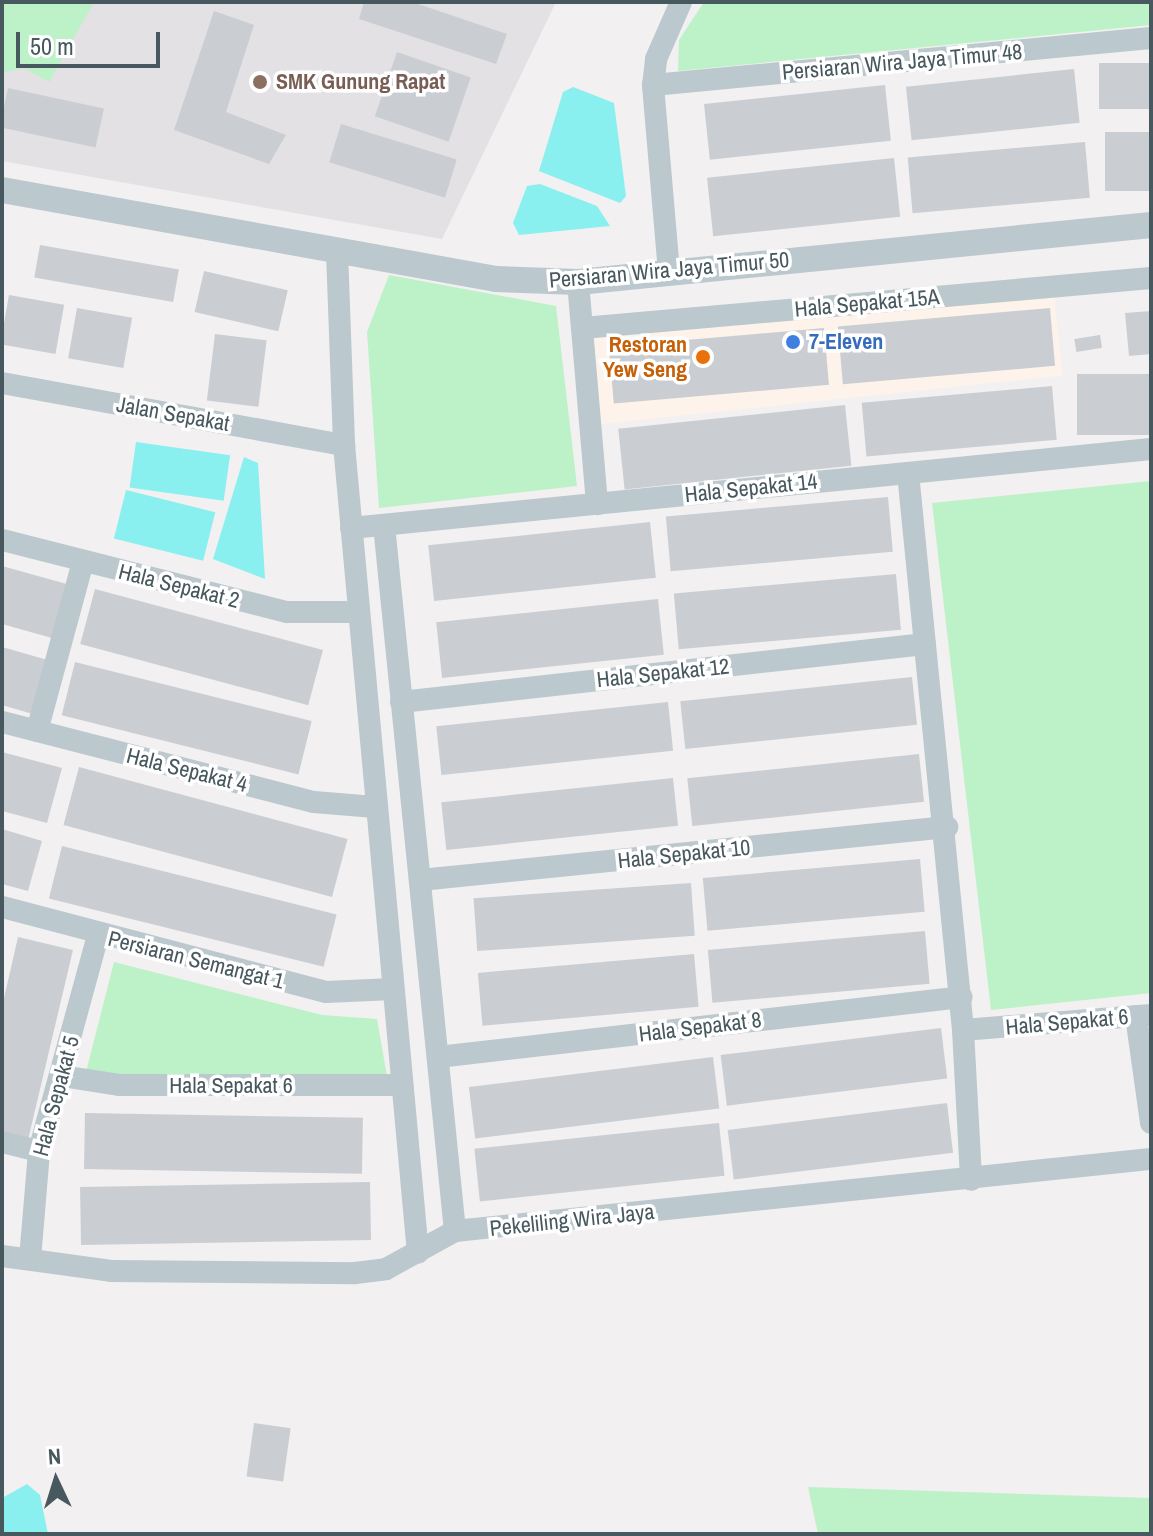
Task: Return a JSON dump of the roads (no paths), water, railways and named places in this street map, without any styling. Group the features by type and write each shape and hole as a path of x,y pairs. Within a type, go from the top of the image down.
{"street":[{"path":"669,272 653,85 656,59 681,2"},
{"name":"Persiaran Wira Jaya Timur 48","path":"653,85 1151,38"},
{"name":"Persiaran Wira Jaya Timur 50","path":"2,190 496,279 578,282 1151,225"},
{"path":"337,252 344,445 400,1085 418,1253"},
{"name":"Hala Sepakat 15A","path":"583,328 1151,278"},
{"path":"578,282 597,504"},
{"name":"Jalan Sepakat","path":"2,383 344,445"},
{"name":"Hala Sepakat 14","path":"351,528 1151,449"},
{"path":"908,473 947,827 962,997 973,1030 971,1180"},
{"path":"384,525 455,1231"},
{"name":"Hala Sepakat 2","path":"2,540 287,612 358,612"},
{"path":"37,731 83,562"},
{"name":"Hala Sepakat 12","path":"401,702 925,644"},
{"name":"Hala Sepakat 4","path":"2,722 314,802 375,807"},
{"name":"Hala Sepakat 10","path":"420,880 947,827"},
{"name":"Persiaran Semangat 1","path":"2,907 98,936 326,992 393,989"},
{"name":"Hala Sepakat 5","path":"30,1259 39,1151 98,936"},
{"name":"Hala Sepakat 8","path":"438,1057 962,997"},
{"path":"1144,1016 1151,1123"},
{"name":"Hala Sepakat 6","path":"973,1030 1144,1016"},
{"name":"Hala Sepakat 6","path":"62,1076 120,1085 400,1085"},
{"path":"2,1142 39,1151"},
{"name":"Pekeliling Wira Jaya","path":"2,1256 111,1271 355,1273 418,1253 455,1231 1151,1159"}],"water":[{"path":"573,87 614,103 626,196 620,203 539,171 563,92"},
{"path":"540,184 597,206 610,226 519,235 513,223 527,186"},
{"path":"136,442 230,455 224,501 130,488"},
{"path":"244,457 258,463 265,579 213,559"},
{"path":"126,490 215,512 203,561 114,539"},
{"path":"27,1484 40,1495 48,1534 2,1534 2,1498"}],"place":[{"name":"SMK Gunung Rapat","path":"260,82"},
{"name":"7-Eleven","path":"793,342"},
{"name":"Restoran Yew Seng","path":"703,357"}]}
